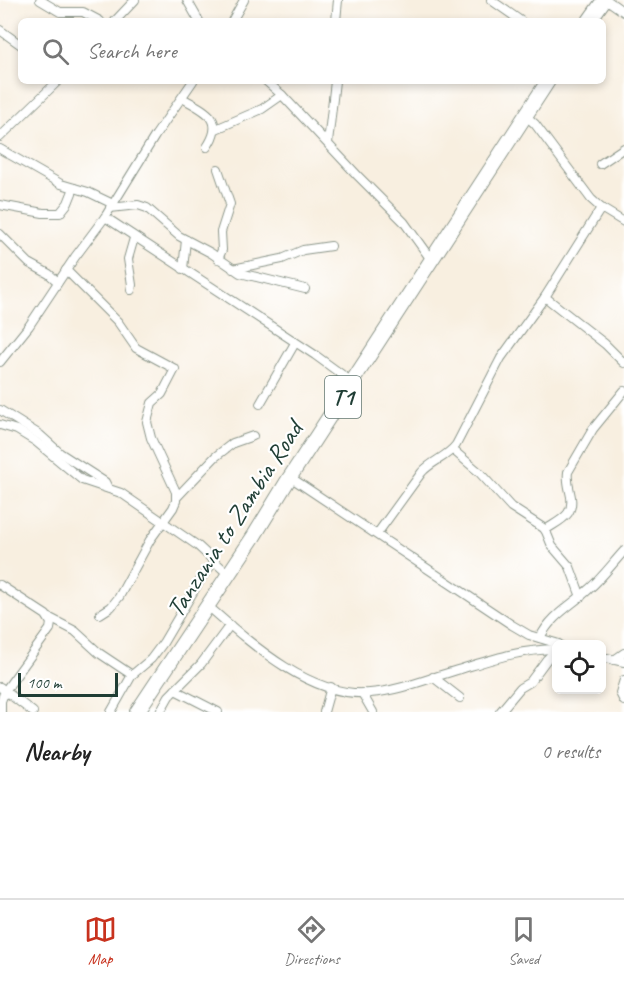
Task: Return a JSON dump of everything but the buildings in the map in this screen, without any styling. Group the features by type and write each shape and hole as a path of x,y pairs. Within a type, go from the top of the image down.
{"highway":[{"path":"591,18 605,0"},
{"name":"Tanzania to Zambia Road","path":"137,712 546,84"}],"street":[{"path":"40,0 60,12 83,12 94,18"},
{"path":"118,18 135,0"},
{"path":"187,0 197,18"},
{"path":"234,18 244,0"},
{"path":"336,18 338,0"},
{"path":"491,0 517,18"},
{"path":"605,0 624,12"},
{"path":"0,30 18,43"},
{"path":"0,137 55,84"},
{"path":"0,362 29,326 105,217 155,136 191,84"},
{"path":"269,84 404,222 432,261"},
{"path":"328,143 335,84"},
{"path":"216,129 262,109 282,95"},
{"path":"182,98 202,108 215,124 215,134 207,147"},
{"path":"526,116 555,150 576,181 601,208 624,222"},
{"path":"600,164 624,148"},
{"path":"0,149 61,184 95,195 112,206 138,205 147,208 186,240 248,276 305,289"},
{"path":"218,169 230,204 221,232 222,250 218,259"},
{"path":"0,205 43,213 60,213 68,203 74,188"},
{"path":"377,534 422,472 453,450 501,358 545,297 601,208"},
{"path":"105,217 352,382"},
{"path":"0,234 29,263 58,282"},
{"path":"131,290 128,259 134,238"},
{"path":"183,269 186,240"},
{"path":"233,269 282,259 303,250 331,246"},
{"path":"66,270 118,322 136,348 174,368 162,394 152,404 147,427 177,497"},
{"path":"545,297 583,326 624,363"},
{"path":"260,404 295,343"},
{"path":"545,530 570,511 572,500 568,471 592,429 624,391"},
{"path":"0,410 40,435 60,453 105,482 108,488"},
{"path":"0,424 18,430 35,441 82,480 121,493 198,546 228,574"},
{"path":"100,615 115,603 150,540 173,508 177,497 233,443 253,436"},
{"path":"453,450 478,472 511,507 545,530 552,546 570,567 581,597"},
{"path":"290,477 512,625 552,642"},
{"path":"540,638 554,617 581,597 624,551"},
{"path":"111,712 132,675 151,659 163,643 191,595 214,562"},
{"path":"0,585 50,618 75,631 99,653 132,675"},
{"path":"208,606 268,655 292,671 331,687 362,693 386,690 521,651 552,650"},
{"path":"1,712 3,689 50,629 50,618"},
{"path":"160,712 169,696 201,664 230,625"},
{"path":"614,660 624,653"},
{"path":"500,712 519,688 530,682 552,654"},
{"path":"606,658 624,662"},
{"path":"433,677 460,698"},
{"path":"624,680 620,693 624,701"},
{"path":"324,712 331,687"},
{"path":"3,689 33,712"},
{"path":"175,690 218,712"},
{"path":"362,693 373,712"}]}
